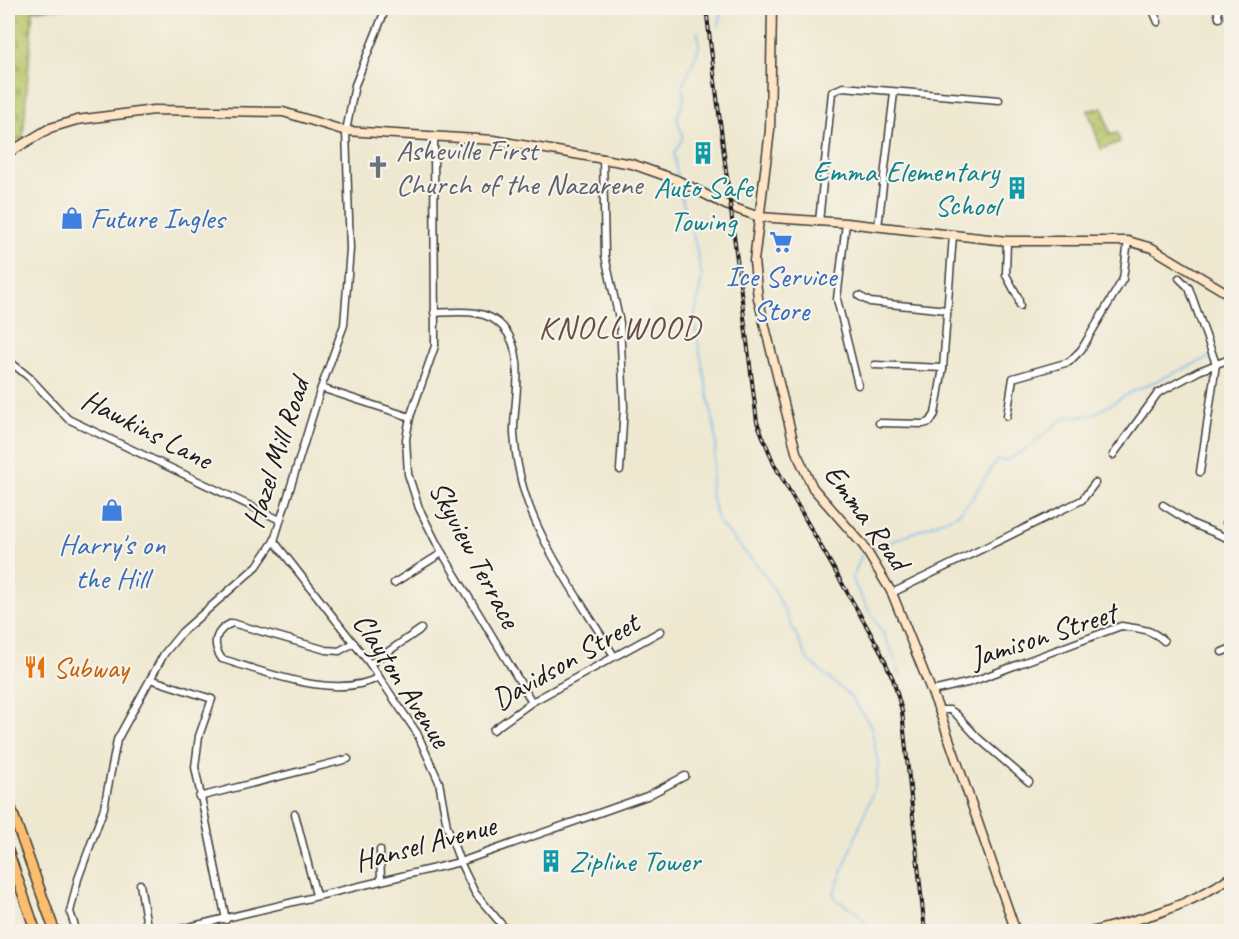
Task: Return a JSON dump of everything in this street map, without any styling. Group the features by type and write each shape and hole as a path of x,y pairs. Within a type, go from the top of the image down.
{"main road":[{"path":"8,801 55,932"},
{"path":"8,851 36,932"},
{"path":"26,905 31,932"}],"street":[{"name":"Hazel Mill Road","path":"77,932 70,912 78,879 104,808 117,740 164,654 182,632 257,566 274,541 321,388 344,325 350,249 346,131 355,85 386,8"},
{"name":"Emma Road","path":"772,8 770,130 754,261 758,298 796,452 813,488 862,545 892,593 939,710 1016,932"},
{"path":"1152,8 1158,22"},
{"path":"1217,8 1219,18"},
{"path":"819,222 832,92 843,87 999,100"},
{"path":"878,227 894,93"},
{"path":"8,153 57,125 154,110 283,112 346,131 494,140 603,158 660,173 729,207 759,217 846,223 1007,241 1128,241 1152,249 1232,296"},
{"name":"Skyview Terrace","path":"434,137 435,346 410,417 406,439 408,474 419,508 442,553 532,702"},
{"path":"603,158 605,256 620,323 624,406 620,470"},
{"path":"846,223 837,299 858,385"},
{"path":"879,423 930,422 934,414 943,368 953,235"},
{"path":"1007,241 1006,275 1018,297 1020,306"},
{"path":"1007,416 1013,378 1069,362 1081,350 1123,279 1128,241"},
{"path":"1179,278 1189,288 1216,364 1200,472"},
{"path":"859,296 870,302 947,310"},
{"path":"434,312 468,312 491,317 504,329 518,366 514,434 519,471 525,491 550,549 614,656"},
{"path":"1113,455 1158,393 1232,358"},
{"name":"Hawkins Lane","path":"8,360 30,378 68,418 280,520"},
{"path":"875,365 943,368"},
{"path":"321,388 410,417"},
{"path":"892,593 1082,500 1095,483"},
{"path":"1163,505 1193,524 1232,540"},
{"path":"1226,522 1232,513"},
{"name":"Clayton Avenue","path":"274,541 370,664 417,733 439,782 447,826 460,862 475,893 505,931"},
{"path":"394,583 442,553"},
{"path":"354,644 339,651 326,650 232,623 215,636 215,643 222,659 317,686 370,682 379,677"},
{"name":"Jamison Street","path":"932,691 971,682 1121,626 1154,631 1164,641"},
{"path":"370,664 421,629"},
{"name":"Davidson Street","path":"493,730 532,702 661,631"},
{"path":"1222,652 1232,648"},
{"path":"150,679 212,699 200,736 195,767 199,797 226,920"},
{"path":"939,710 950,710 956,714 978,738 1029,782"},
{"path":"199,797 348,759"},
{"name":"Hansel Avenue","path":"168,932 226,920 316,895 460,862 647,796 686,776"},
{"path":"295,814 316,895"},
{"path":"380,850 381,880"},
{"path":"1090,932 1149,918 1215,888 1232,876"},
{"path":"140,884 148,932"}],"green space":[{"path":"8,8 63,8 33,10 23,138 8,148"},
{"path":"1103,108 1110,135 1117,133 1120,142 1101,149 1088,110"}],"waterway":[{"path":"719,26 722,8"},
{"path":"677,175 674,154 683,137 677,118 684,100 683,84 699,48 698,32"},
{"path":"678,186 695,242 702,277 694,321 715,431 716,445 710,492 719,523 761,570 776,593 808,660 851,697 871,726 878,763 876,784 834,893 835,899 855,911 873,932"},
{"path":"1225,351 1232,351"},
{"path":"874,549 958,514 971,500 997,460 1007,460 1028,448 1064,418 1093,415 1131,392 1210,357"},
{"path":"862,554 852,579 885,638 900,675"}],"railway":[{"path":"706,8 757,422 774,464 879,648 893,679 902,711 925,932"}],"place":[{"name":"Auto Safe Towing","path":"703,153"},
{"name":"Asheville First Church of the Nazarene","path":"378,167"},
{"name":"Emma Elementary School","path":"1017,188"},
{"name":"Future Ingles","path":"72,218"},
{"name":"Ice Service Store","path":"781,242"},
{"name":"Harry's on the Hill","path":"112,510"},
{"name":"Subway","path":"35,667"},
{"name":"Zipline Tower","path":"551,861"}],"district":[{"name":"KNOLLWOOD","path":"620,327"}]}
